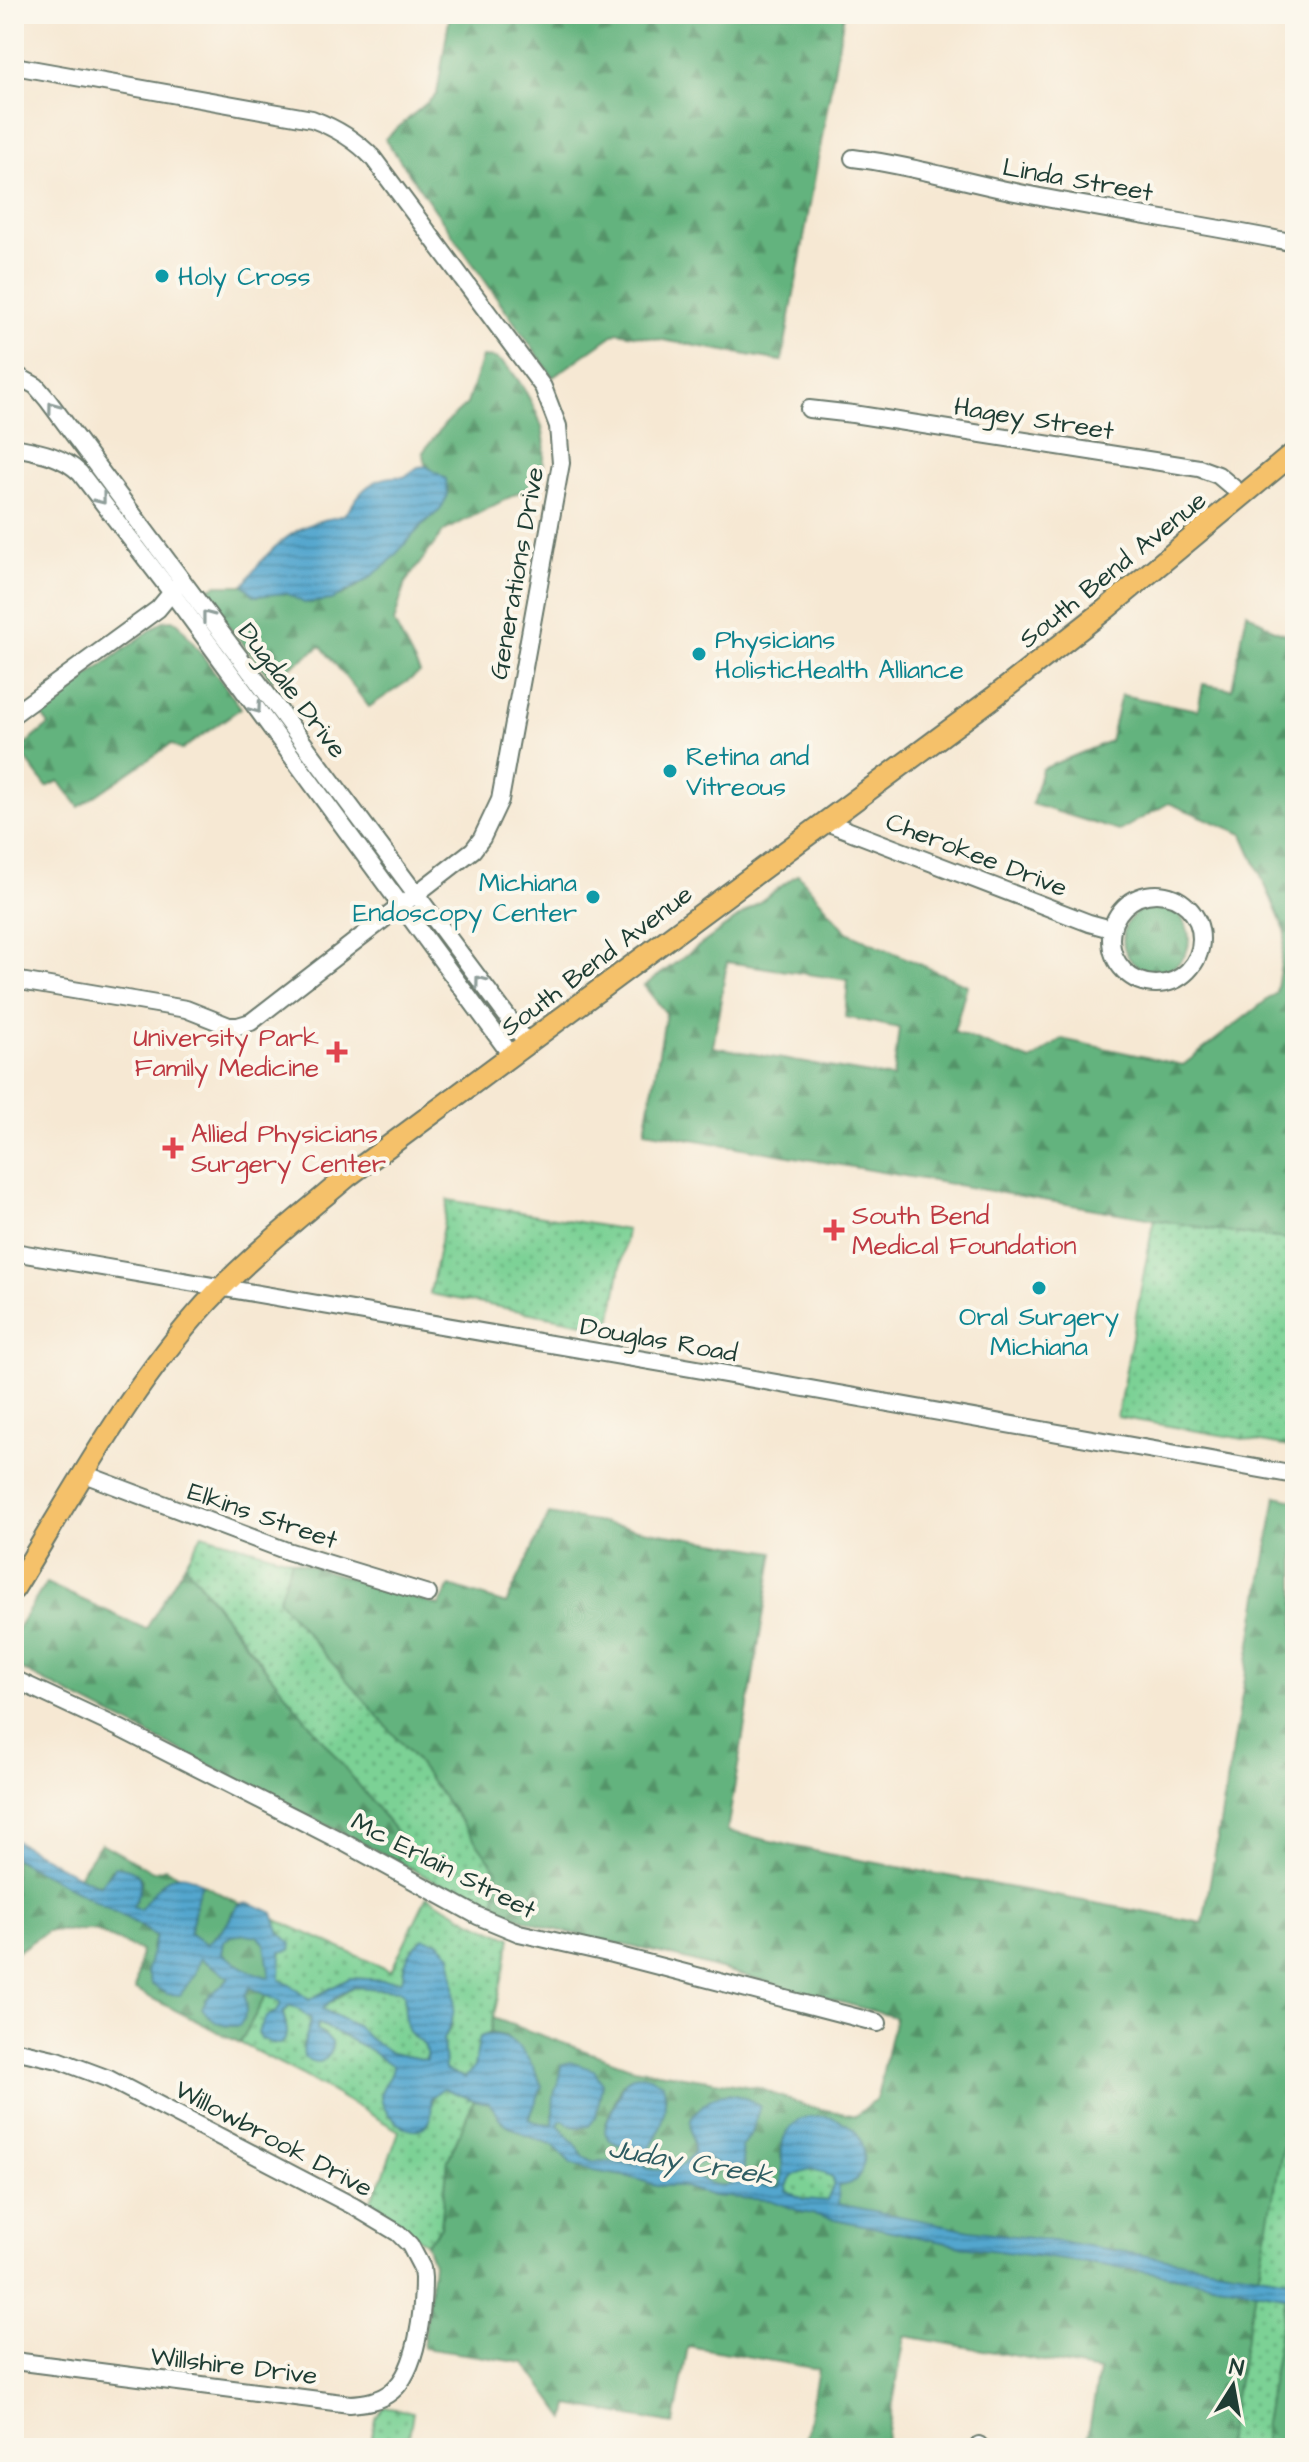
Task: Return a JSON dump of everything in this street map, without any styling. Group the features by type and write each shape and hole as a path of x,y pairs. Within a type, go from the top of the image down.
{"main road":[{"name":"South Bend Avenue","path":"14,1589 145,1379 196,1315 286,1228 347,1177 994,697 1295,452"}],"street":[{"name":"Generations Drive","path":"14,66 292,115 326,124 344,133 373,158 543,387 558,426 561,463 500,800 473,850 251,1022 238,1026 229,1026 186,1009 14,980"},
{"name":"Linda Street","path":"853,158 910,167 983,186 1074,204 1295,243"},
{"name":"Dugdale Drive","path":"14,374 36,386 47,399 401,906 519,1049"},
{"name":"Hagey Street","path":"809,409 1199,468 1218,475 1243,496"},
{"name":"Dugdale Drive","path":"14,447 46,453 74,467 271,699 415,895 519,1049"},
{"path":"14,714 158,609 176,587"},
{"name":"Cherokee Drive","path":"826,822 1111,929"},
{"path":"1158,894 1171,897 1192,912 1201,935 1200,949 1185,973 1160,984 1146,983 1133,978 1114,957 1111,929 1116,917 1134,899 1158,894"},
{"name":"Douglas Road","path":"14,1252 497,1333 1295,1475"},
{"name":"Elkins Street","path":"84,1474 287,1551 428,1594"},
{"name":"Mc Erlain Street","path":"14,1679 119,1728 343,1842 478,1916 509,1929 537,1939 612,1954 878,2023"},
{"name":"Willowbrook Drive","path":"14,2050 58,2060 109,2079 353,2206 398,2233 410,2245 422,2268 423,2294 415,2343"},
{"name":"Willshire Drive","path":"14,2363 350,2404 377,2400 390,2393 406,2372 415,2343"}],"green space":[{"path":"450,14 844,14 782,361 617,332 553,377 385,139 437,94"},
{"path":"482,357 495,358 503,363 519,381 533,405 544,437 541,481 444,531 405,583 394,623 420,673 369,707 321,646 272,680 201,592 217,585 244,585 255,596 283,594 310,603 349,592 365,581 440,510 446,479 426,466 423,452 445,424 467,404"},
{"path":"1247,612 1274,630 1295,637 1295,1240 1234,1233 645,1131 666,1013 644,986 798,874 847,932 967,985 954,1032 1031,1061 1062,1039 1183,1065 1276,993 1286,933 1243,834 1169,803 1119,831 1032,804 1042,769 1110,741 1121,695 1198,710 1203,684 1232,689","holes":["727,962 848,980 845,1017 899,1028 893,1078 713,1047"]},
{"path":"173,620 241,708 181,750 171,744 79,807 59,781 47,787 19,750 49,725 39,712 163,621"},
{"path":"1162,906 1180,915 1187,926 1187,952 1180,963 1169,970 1150,972 1132,963 1125,952 1123,933 1132,915 1143,908"},
{"path":"448,1200 627,1230 610,1328 430,1294"},
{"path":"1154,1219 1295,1240 1295,1448 1117,1417"},
{"path":"1276,1496 1295,1500 1295,2083 1225,2448 1086,2448 1099,2371 905,2336 885,2448 804,2448 818,2369 688,2346 674,2424 569,2405 566,2419 525,2363 423,2348 433,2263 426,2244 441,2227 448,2160 474,2100 489,2103 505,2124 552,2144 571,2163 659,2186 681,2186 713,2196 770,2200 802,2212 837,2204 839,2186 851,2183 859,2175 781,2156 785,2172 780,2187 740,2184 744,2167 741,2148 752,2132 697,2110 691,2120 694,2152 689,2158 673,2170 646,2168 648,2149 658,2134 666,2095 623,2083 605,2125 634,2147 636,2163 593,2161 582,2156 558,2125 560,2120 596,2117 602,2083 561,2078 554,2100 554,2124 529,2119 542,2086 538,2076 506,2036 490,2033 493,2018 633,2068 758,2088 806,2106 856,2116 877,2098 895,2017 669,1955 548,1928 495,1909 497,1870 414,1758 278,1600 292,1560 439,1606 450,1586 506,1604 549,1514 774,1552 727,1831 828,1854 1203,1923"},
{"path":"202,1534 292,1560 414,1758 497,1870 495,1909 397,1861 404,1847 185,1564"},
{"path":"185,1564 399,1835 404,1847 397,1861 14,1666 14,1634 46,1583 146,1629"},
{"path":"101,1843 153,1872 165,1868 178,1875 163,1882 140,1911 133,1906 142,1880 132,1871 111,1869 101,1886 78,1876"},
{"path":"14,1858 136,1923 156,1937 151,1949 195,1974 199,1958 229,1977 206,1999 247,2007 245,1995 249,1987 266,1995 240,2043 135,1990 141,1951 93,1930 47,1931 14,1954"},
{"path":"202,1884 241,1904 232,1912 228,1923 207,1944 189,1933"},
{"path":"427,1896 473,1922 511,1938 490,2033 480,2037 474,2067 465,2078 445,2070 443,2039 452,2026 451,1955 404,1964 400,1981 350,1978 309,2000 280,1980 280,1959 286,1940 275,1919 391,1971"},
{"path":"231,1936 258,1936 266,1944 270,1978 249,1971 222,1954 224,1941"},
{"path":"354,1987 404,1993 405,2010 413,2037 425,2046 426,2060 391,2053 358,2027 321,2009"},
{"path":"266,1995 280,2002 277,2012 272,2013 286,2023 283,2013 290,2006 311,2019 302,2047 325,2034 317,2030 318,2023 394,2066 393,2075 385,2084 432,2104 434,2095 443,2088 474,2100 448,2160 441,2227 426,2244 396,2219 368,2205 382,2179 399,2131 240,2043"},
{"path":"1295,2083 1295,2241 1289,2279 1257,2274"},
{"path":"707,2159 724,2168 732,2184 722,2186 691,2173 689,2167"},
{"path":"811,2169 824,2172 833,2179 827,2201 803,2199 786,2191 794,2175"},
{"path":"1254,2291 1286,2296 1264,2424 1264,2448 1225,2448"},
{"path":"1286,2296 1295,2298 1295,2448 1264,2448 1264,2424"},
{"path":"384,2407 413,2412 407,2448 370,2448 375,2419"}],"water":[{"path":"426,466 446,479 448,495 440,510 387,564 365,581 331,600 304,603 286,593 255,596 244,585 265,557 292,534 313,523 344,514 371,484 389,477 404,477 418,467"},
{"name":"Juday Creek","path":"14,1840 100,1886 115,1866 132,1870 140,1884 133,1906 140,1910 166,1880 182,1875 191,1878 202,1884 189,1933 206,1944 243,1903 273,1913 280,1934 292,1944 291,1950 281,1952 280,1980 309,2000 350,1978 400,1981 406,1960 415,1946 424,1938 438,1942 451,1954 454,1987 452,2019 443,2039 445,2070 465,2078 474,2067 480,2037 502,2036 527,2057 542,2087 529,2119 553,2124 554,2095 561,2065 570,2062 594,2070 602,2083 596,2117 589,2126 576,2127 561,2120 558,2125 582,2156 593,2161 636,2163 634,2147 611,2141 605,2130 625,2082 633,2076 645,2076 663,2083 665,2101 660,2127 647,2153 646,2168 668,2171 684,2163 694,2152 690,2124 694,2114 717,2096 739,2096 760,2106 752,2132 741,2148 744,2167 741,2184 780,2187 782,2144 790,2129 805,2118 834,2118 857,2133 864,2156 857,2178 839,2186 838,2204 970,2230 1295,2280 1295,2298 1139,2270 961,2246 802,2212 770,2200 713,2196 681,2186 659,2186 594,2171 571,2163 552,2144 505,2124 489,2103 443,2088 431,2098 431,2115 426,2125 418,2129 408,2128 389,2115 383,2105 382,2090 393,2066 363,2046 318,2023 317,2030 332,2041 330,2053 320,2062 304,2057 304,2043 311,2019 290,2006 283,2013 287,2033 285,2040 274,2044 260,2038 258,2032 266,2017 278,2010 280,2002 250,1987 245,1995 247,2008 239,2026 218,2023 202,2008 229,1977 200,1958 195,1974 180,1995 167,1994 151,1984 147,1970 156,1936 14,1858","holes":["231,1936 258,1936 265,1944 270,1978 249,1971 222,1954 224,1941","354,1987 404,1993 407,2027 425,2047 426,2060 391,2053 358,2027 322,2009","707,2159 720,2165 732,2184 721,2186 705,2181 691,2173 689,2167","811,2169 824,2172 833,2179 827,2201 803,2199 786,2191 798,2173"]}],"place":[{"name":"Holy Cross","path":"162,276"},
{"name":"Physicians HolisticHealth Alliance","path":"699,654"},
{"name":"Retina and Vitreous","path":"670,771"},
{"name":"Michiana Endoscopy Center","path":"593,897"},
{"name":"University Park Family Medicine","path":"337,1052"},
{"name":"Allied Physicians Surgery Center","path":"173,1148"},
{"name":"South Bend Medical Foundation","path":"834,1230"},
{"name":"Oral Surgery Michiana","path":"1039,1288"}]}
